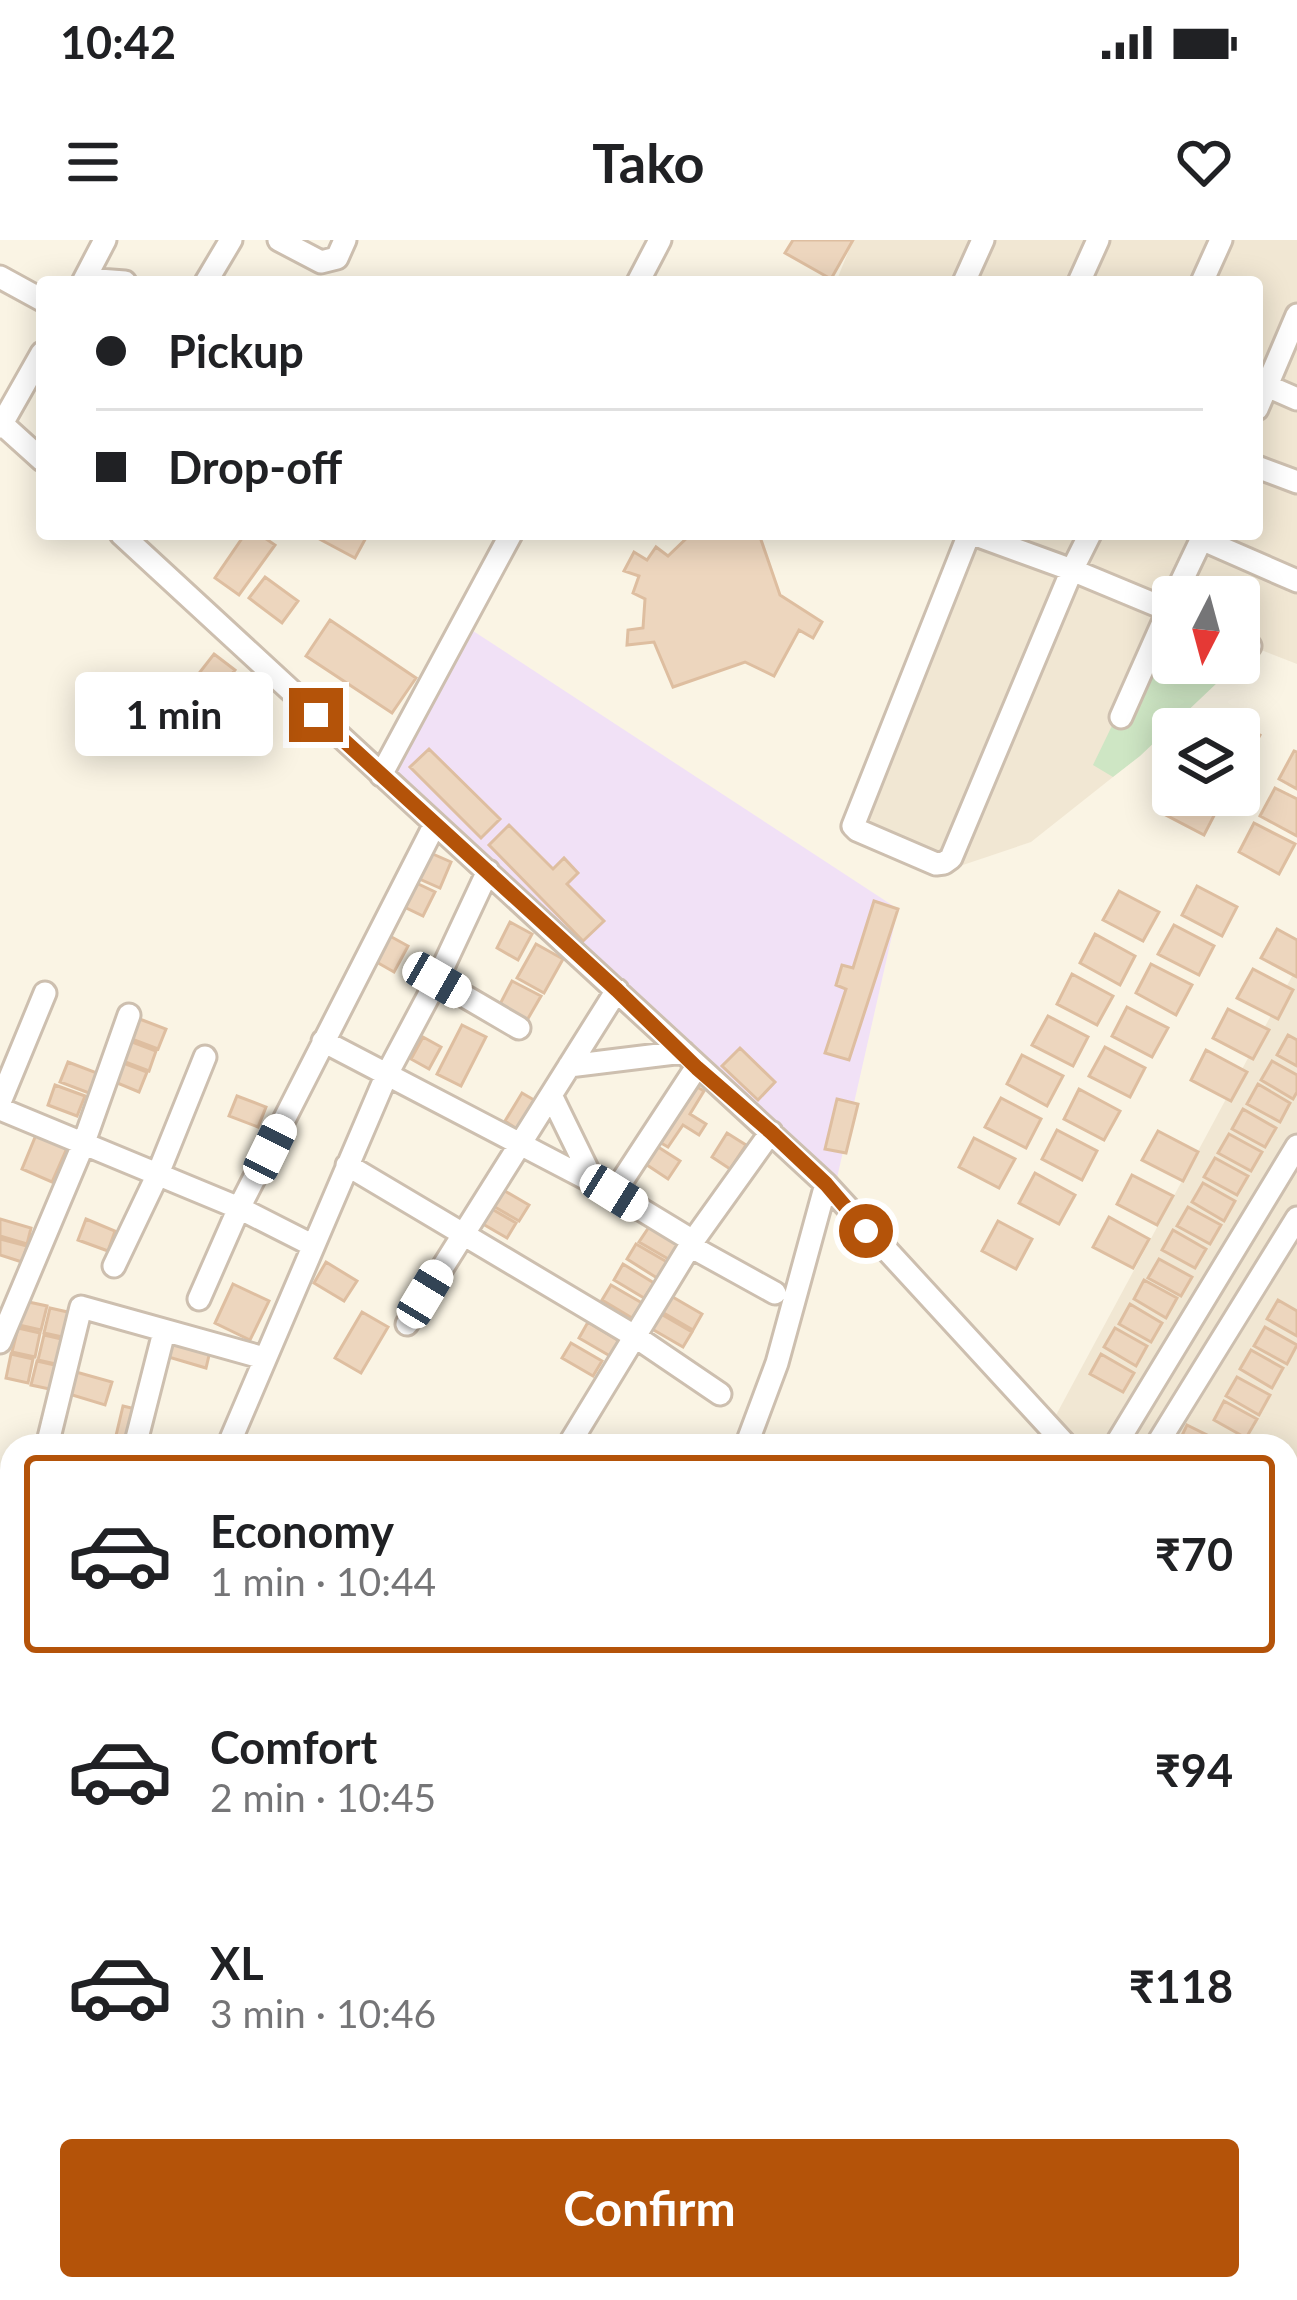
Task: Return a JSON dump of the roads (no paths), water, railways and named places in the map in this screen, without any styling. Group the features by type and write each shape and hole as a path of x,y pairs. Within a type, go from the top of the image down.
{"street":[{"path":"86,276 105,240"},
{"path":"212,276 232,240"},
{"path":"279,240 327,262 337,258 345,240"},
{"path":"641,276 659,240"},
{"path":"957,240 981,245 967,276"},
{"path":"1082,276 1097,240"},
{"path":"1205,276 1221,240"},
{"path":"0,277 36,297"},
{"path":"1263,395 1297,315"},
{"path":"36,363 1,424 36,455"},
{"path":"1267,386 1297,399"},
{"path":"1263,469 1297,482"},
{"path":"128,540 826,1184 1056,1434"},
{"path":"381,775 508,540"},
{"path":"969,540 853,826 936,864 951,858 1087,540"},
{"path":"988,540 1152,597"},
{"path":"1185,576 1201,540"},
{"path":"1208,540 1297,581"},
{"path":"1120,717 1152,647"},
{"path":"199,1298 239,1208 435,824"},
{"path":"233,1434 387,1074 488,871"},
{"path":"437,980 519,1028"},
{"path":"406,1324 617,990"},
{"path":"45,993 0,1106 239,1208 312,1245"},
{"path":"0,1342 83,1144 129,1015"},
{"path":"323,1041 604,1188 775,1293"},
{"path":"114,1266 158,1176 205,1057"},
{"path":"569,1066 690,1060"},
{"path":"604,1188 690,1060"},
{"path":"551,1094 604,1188"},
{"path":"575,1434 692,1244 771,1132"},
{"path":"1122,1434 1297,1146"},
{"path":"347,1166 636,1337 720,1394"},
{"path":"751,1434 778,1363 826,1184"},
{"path":"1164,1434 1297,1218"},
{"path":"49,1434 81,1307 264,1358"},
{"path":"138,1434 164,1332"},
{"path":"1136,1412 1155,1434"}]}
